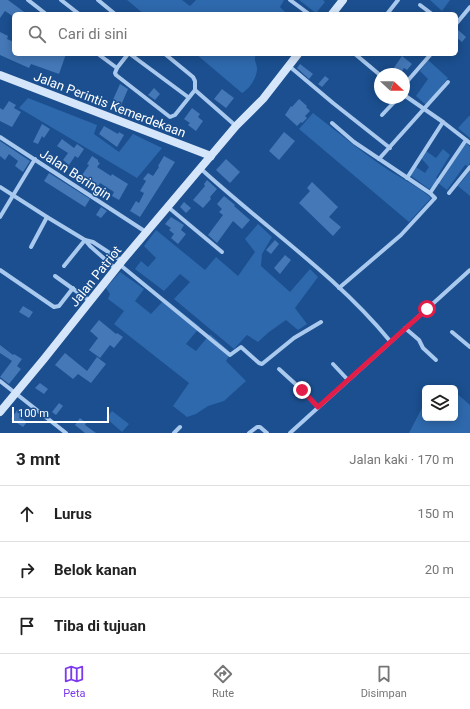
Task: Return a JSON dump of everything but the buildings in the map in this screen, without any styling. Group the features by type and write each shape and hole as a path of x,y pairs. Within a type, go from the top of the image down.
{"street":[{"path":"28,0 43,12"},
{"path":"61,0 76,12"},
{"path":"98,0 113,12"},
{"path":"290,0 306,12"},
{"path":"334,12 343,0"},
{"path":"389,12 398,0"},
{"path":"420,5 429,12"},
{"path":"458,22 470,7"},
{"path":"101,56 117,68"},
{"path":"127,56 117,68 115,73 116,76 171,117 195,90 195,79 167,56"},
{"path":"132,56 188,97"},
{"name":"Jalan Patriot","path":"0,412 144,231 168,207 236,126 263,99 296,56"},
{"path":"357,56 374,70"},
{"path":"410,79 429,56"},
{"path":"288,65 390,148"},
{"name":"Jalan Perintis Kemerdekaan","path":"0,75 211,156"},
{"path":"379,159 448,82"},
{"path":"195,90 236,126"},
{"path":"410,100 470,143"},
{"path":"382,115 392,104"},
{"path":"407,178 443,122"},
{"path":"332,123 354,142 430,193 435,199 406,230 339,288"},
{"name":"Jalan Beringin","path":"0,136 144,231"},
{"path":"430,193 466,140"},
{"path":"0,217 35,159"},
{"path":"449,193 470,167"},
{"path":"200,168 339,288 362,310 390,341"},
{"path":"0,187 85,240 93,242 118,264"},
{"path":"168,207 222,252"},
{"path":"30,247 47,217"},
{"path":"85,240 90,246 129,271 227,354 231,355 241,347 261,364 264,363 294,338 321,322"},
{"path":"64,266 85,240"},
{"path":"0,270 54,307 59,306 72,288"},
{"path":"290,433 470,270"},
{"path":"55,276 89,300"},
{"path":"405,328 419,340 424,348 436,360"},
{"path":"452,332 470,347"},
{"path":"333,364 348,380"},
{"path":"279,369 318,407"},
{"path":"0,381 66,433"},
{"path":"174,433 180,427"},
{"path":"249,433 257,427 260,427 267,433"}],"shaded area":[{"path":"127,0 182,0 190,6 196,0 284,0 280,7 285,12 142,12"},
{"path":"299,0 323,0 325,2 317,12"},
{"path":"430,0 450,0 442,11"},
{"path":"198,56 255,56 257,69 256,76 250,86 242,93"},
{"path":"428,60 448,78 426,105 416,96 428,79 420,71"},
{"path":"28,98 97,125 94,134 119,152 133,134 162,148 137,178 19,108"},
{"path":"313,113 368,156 431,198 409,222 299,129"},
{"path":"470,116 470,138 458,128"},
{"path":"466,142 470,147 470,163 468,166 465,165 447,190 437,182 429,189 410,175 416,167 425,173 429,167 421,158 426,151 436,158 443,149 450,155 436,178 441,181"},
{"path":"470,171 470,196 458,186"},
{"path":"258,224 272,237 262,254 261,266 290,292 310,269 318,277 295,308 307,324 298,330 286,320 258,342 247,335 234,349 174,299 190,282 180,274 164,291 135,269 141,261 148,267 156,258 144,246 156,230 205,270 216,257 238,276 255,252 245,239"},
{"path":"120,272 144,289 135,301 151,314 165,299 200,327 186,344 196,351 210,334 231,353 226,361 246,381 224,401 208,406 196,414 187,417 173,406 189,383 114,324 124,311 108,299 110,294 106,288"},
{"path":"458,395 470,405 470,433 409,433 422,408 422,421 458,421"},
{"path":"112,411 129,424 122,432 106,418"}],"route":[{"path":"302,390 318,407 427,309"}]}
